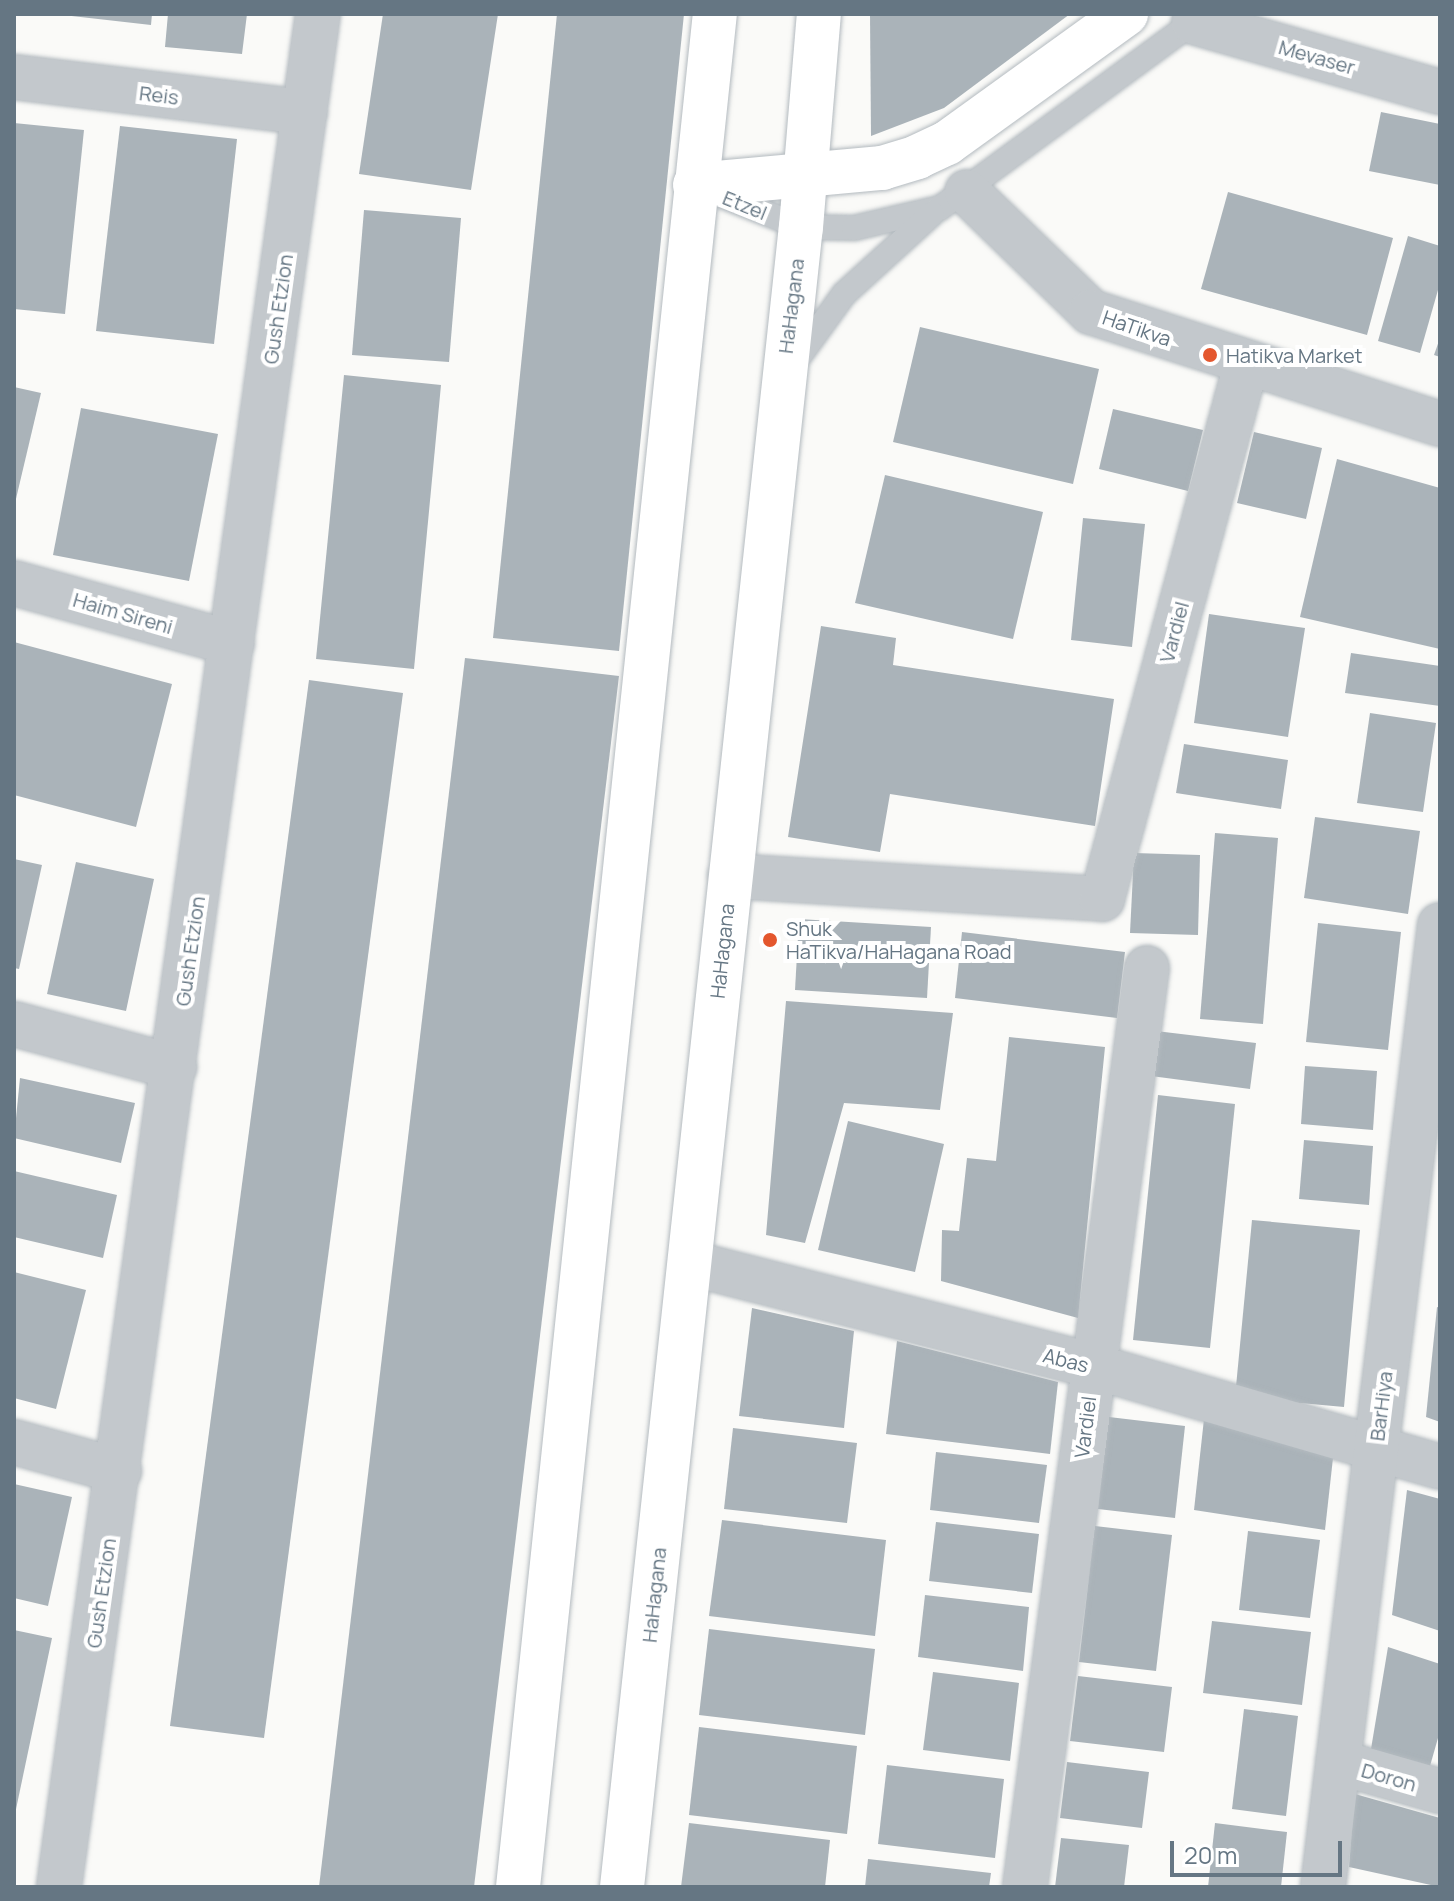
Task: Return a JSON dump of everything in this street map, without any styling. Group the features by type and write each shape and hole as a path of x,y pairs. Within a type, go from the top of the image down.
{"street":[{"name":"Gush Etzion","path":"59,1887 119,1471 318,14"},
{"path":"518,1887 715,14"},
{"name":"HaHagana","path":"622,1887 780,398 801,227 819,14"},
{"name":"Etzel","path":"695,185 882,168 947,143 1126,14"},
{"name":"Mevaser","path":"1200,18 1440,92"},
{"name":"Reis","path":"14,77 305,112"},
{"name":"HaTikva","path":"953,200 1091,312 1246,365 1440,424"},
{"name":"Vardiel","path":"730,876 1102,899 1246,365"},
{"name":"Haim Sireni","path":"14,583 232,643"},
{"name":"BarHiya","path":"1323,1887 1376,1448 1428,1129 1440,925"},
{"name":"Vardiel","path":"1025,1887 1147,968"},
{"path":"14,1024 174,1067"},
{"name":"Abas","path":"690,1263 1093,1366 1440,1467"},
{"path":"14,1442 119,1471"},
{"name":"Doron","path":"1338,1762 1440,1791"}],"lane":[{"name":"Etzel","path":"695,185 801,227 854,228 953,200 1200,18"},
{"path":"780,398 797,359 844,294 953,200"}],"building":[{"path":"54,14 152,14 151,25"},
{"path":"168,14 247,14 242,54 165,47"},
{"path":"383,14 498,14 471,190 359,174"},
{"path":"557,14 684,14 619,651 493,638"},
{"path":"870,14 1070,14 944,108 871,136"},
{"path":"1381,112 1440,124 1440,185 1369,171"},
{"path":"14,123 84,130 65,314 14,309"},
{"path":"120,126 237,139 214,344 96,331"},
{"path":"1228,192 1393,238 1367,335 1201,289"},
{"path":"364,210 461,218 449,362 352,355"},
{"path":"1408,236 1440,246 1440,283 1420,353 1378,341"},
{"path":"920,327 1099,369 1073,484 893,442"},
{"path":"1440,338 1440,357 1434,355"},
{"path":"344,375 441,385 414,669 316,659"},
{"path":"14,387 41,393 15,503 14,503"},
{"path":"81,408 218,434 189,581 53,555"},
{"path":"1113,409 1203,430 1188,491 1099,469"},
{"path":"1254,432 1322,448 1306,519 1237,503"},
{"path":"1337,459 1440,488 1440,649 1300,617"},
{"path":"885,475 1043,512 1013,639 855,603"},
{"path":"1083,518 1145,524 1132,647 1071,640"},
{"path":"1209,614 1305,628 1288,737 1194,723"},
{"path":"821,626 896,638 893,665 1114,699 1095,826 890,794 880,852 788,837"},
{"path":"14,642 172,684 136,827 14,795"},
{"path":"1351,653 1440,666 1440,706 1345,693"},
{"path":"465,658 619,676 474,1887 319,1887"},
{"path":"309,680 403,693 264,1738 170,1726"},
{"path":"1370,713 1436,723 1423,812 1357,803"},
{"path":"1184,744 1288,760 1281,809 1176,793"},
{"path":"1315,817 1420,831 1408,914 1304,898"},
{"path":"1215,833 1278,838 1263,1024 1200,1019"},
{"path":"1134,853 1200,855 1198,935 1130,933"},
{"path":"14,859 42,865 19,969 14,968"},
{"path":"76,862 154,879 126,1011 47,994"},
{"path":"799,919 931,927 927,998 795,990"},
{"path":"1318,923 1401,932 1388,1050 1306,1042"},
{"path":"962,932 1125,952 1117,1018 955,998"},
{"path":"786,1001 953,1013 940,1110 844,1103 805,1243 766,1235"},
{"path":"1156,1031 1256,1043 1250,1089 1151,1076"},
{"path":"1009,1037 1105,1047 1078,1318 941,1281 942,1230 959,1231 967,1158 996,1161"},
{"path":"1305,1066 1377,1071 1373,1130 1301,1124"},
{"path":"20,1078 135,1103 121,1163 14,1138"},
{"path":"1158,1095 1235,1104 1210,1348 1133,1340"},
{"path":"848,1121 944,1144 915,1272 818,1250"},
{"path":"1304,1140 1373,1146 1369,1205 1299,1199"},
{"path":"14,1171 117,1195 103,1258 14,1237"},
{"path":"1252,1220 1360,1230 1344,1407 1235,1397"},
{"path":"14,1272 86,1290 56,1409 14,1398"},
{"path":"1437,1307 1440,1308 1440,1422 1426,1417"},
{"path":"752,1308 854,1331 844,1428 739,1416"},
{"path":"897,1341 1058,1382 1050,1454 886,1434"},
{"path":"1109,1417 1185,1426 1175,1518 1098,1509"},
{"path":"1204,1419 1333,1458 1325,1530 1194,1510"},
{"path":"733,1428 857,1443 847,1523 724,1509"},
{"path":"936,1452 1047,1465 1039,1523 930,1510"},
{"path":"14,1484 72,1497 48,1606 14,1598"},
{"path":"1407,1490 1440,1499 1440,1631 1392,1615"},
{"path":"722,1520 886,1540 875,1636 709,1616"},
{"path":"936,1522 1039,1534 1032,1593 929,1581"},
{"path":"1095,1526 1172,1535 1156,1671 1079,1662"},
{"path":"1248,1531 1320,1540 1310,1618 1239,1610"},
{"path":"925,1595 1029,1607 1023,1671 918,1657"},
{"path":"1212,1621 1311,1632 1302,1705 1203,1693"},
{"path":"709,1629 875,1649 865,1735 699,1715"},
{"path":"14,1630 52,1638 15,1814 14,1814"},
{"path":"1388,1647 1440,1664 1440,1731 1430,1766 1371,1749"},
{"path":"933,1672 1019,1683 1010,1761 923,1750"},
{"path":"1078,1676 1172,1687 1164,1752 1070,1741"},
{"path":"1244,1709 1298,1716 1286,1816 1232,1809"},
{"path":"699,1727 857,1746 847,1834 689,1815"},
{"path":"1067,1762 1149,1772 1142,1828 1060,1818"},
{"path":"887,1765 1004,1779 995,1858 878,1844"},
{"path":"1355,1794 1440,1818 1440,1887 1349,1867"},
{"path":"689,1823 830,1840 825,1887 681,1887"},
{"path":"1215,1823 1287,1832 1281,1887 1208,1887"},
{"path":"1061,1838 1129,1845 1124,1887 1055,1887"},
{"path":"868,1859 991,1873 989,1887 865,1887"}],"place":[{"name":"Hatikva Market","path":"1210,355"},
{"name":"Shuk HaTikva/HaHagana Road","path":"770,940"}]}
